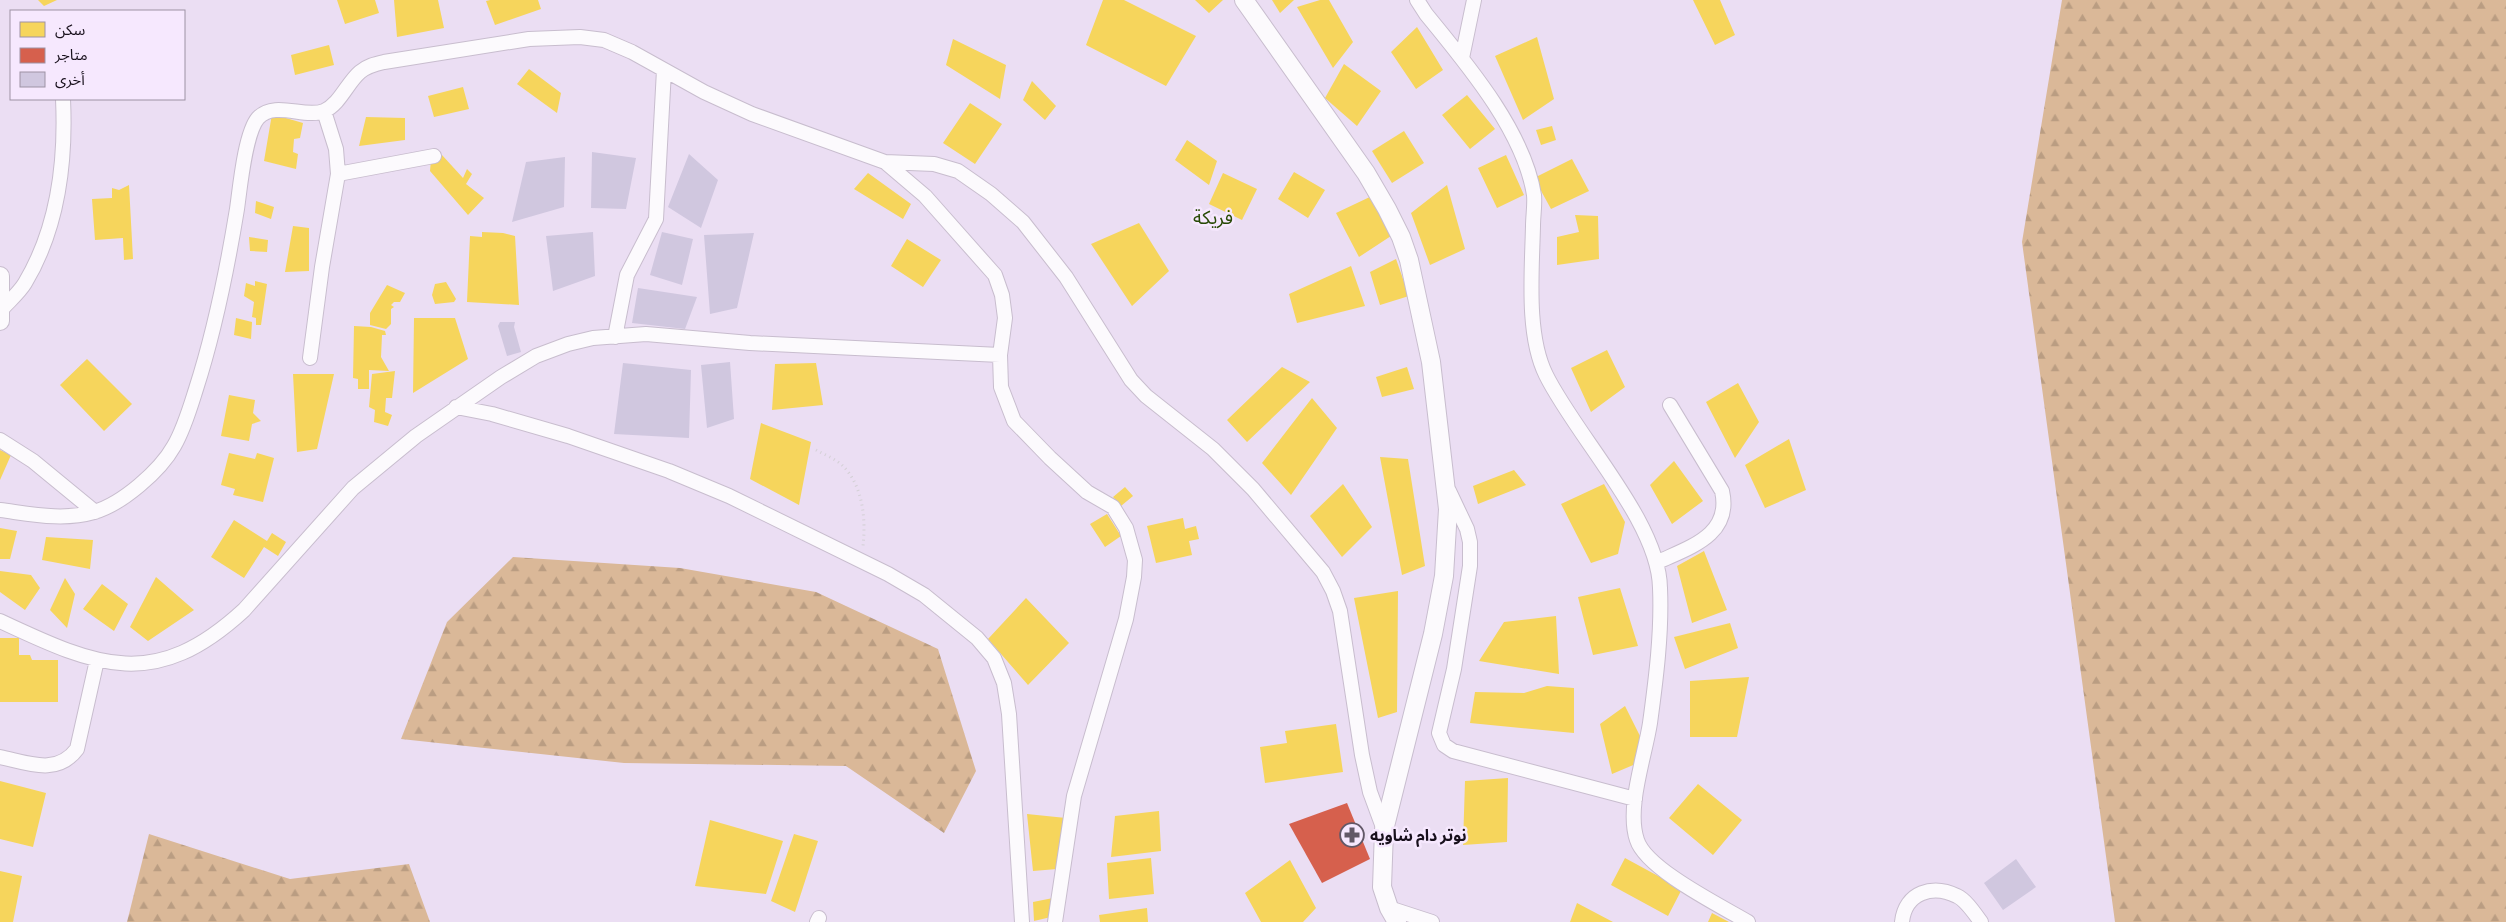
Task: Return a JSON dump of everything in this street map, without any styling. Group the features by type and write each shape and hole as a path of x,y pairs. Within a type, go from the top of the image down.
{"street":[{"path":"1244,0 1366,173 1401,236 1419,301 1431,362 1446,484 1448,509 1444,576 1433,634 1384,830 1382,887 1393,915 1432,922"},
{"path":"1417,0 1490,97 1527,168 1534,197 1532,332 1537,354 1546,376 1573,422 1628,503 1658,562 1660,587 1658,645 1650,722 1635,799 1636,840 1643,853 1662,870 1748,922"},
{"path":"1462,58 1474,0"},
{"path":"0,510 40,515 72,516 95,512 121,498 157,470 175,445 208,350 226,275 252,129 259,117 276,110 313,113 324,111 340,97 360,72 370,66 529,39 580,37 604,40 632,52 752,114 885,162 934,164 958,172 991,194 1023,222 1066,278 1131,380 1146,396 1213,449 1247,482 1323,572 1333,591 1340,612 1364,764 1370,792 1384,830"},
{"path":"615,337 627,275 656,219 664,70"},
{"path":"1,315 24,285 40,253 53,216 62,159 63,100"},
{"path":"310,358 324,250 338,174 336,149 324,111"},
{"path":"338,174 434,156"},
{"path":"885,162 925,196 995,275 1002,295 1004,318 1000,355 1001,387 1014,421 1050,458 1088,492 1113,507 1126,528 1135,560 1134,577 1126,619 1074,796 1055,922"},
{"path":"0,276 1,315"},
{"path":"0,621 60,649 124,665 153,663 198,645 244,610 352,488 416,436 501,376 536,356 568,344 646,334 750,343 1000,355"},
{"path":"1658,562 1709,536 1716,528 1725,505 1722,491 1670,405"},
{"path":"456,407 492,414 568,436 669,471 729,496 861,561 924,595 977,638 994,658 1004,683 1009,714 1022,922"},
{"path":"0,440 33,461 95,512"},
{"path":"1446,484 1467,529 1470,542 1470,566 1454,669 1441,724 1440,739 1444,745 1453,751 1635,799"},
{"path":"0,757 41,765 58,765 70,759 77,749 98,660"},
{"path":"1902,922 1903,912 1912,898 1924,890 1938,889 1959,896 1981,922"}],"path":[{"path":"816,450 842,465 857,486 864,535 861,561"}],"green space":[{"path":"2062,0 2506,0 2506,922 2115,922 2022,242"},
{"path":"513,557 680,568 816,592 938,649 976,771 944,833 846,766 624,763 401,739 447,622"},
{"path":"149,834 290,879 409,864 430,922 127,922"}],"building: سكن":[{"path":"38,0 57,0 44,6"},
{"path":"337,0 375,0 379,13 345,24"},
{"path":"394,0 438,0 444,28 397,37"},
{"path":"538,0 541,9 495,25 486,1"},
{"path":"1103,0 1124,0 1196,36 1166,86 1086,45"},
{"path":"1195,0 1223,0 1209,13"},
{"path":"1272,0 1294,0 1280,13"},
{"path":"1320,0 1329,0 1353,42 1333,68 1297,7"},
{"path":"1693,0 1720,0 1735,35 1715,45"},
{"path":"1417,27 1443,70 1416,89 1391,52"},
{"path":"1537,37 1554,99 1523,120 1495,56"},
{"path":"953,39 1006,65 1000,99 946,65"},
{"path":"329,45 334,65 295,75 291,55"},
{"path":"1344,64 1381,91 1357,126 1325,98"},
{"path":"529,69 561,93 557,113 517,84"},
{"path":"1032,81 1056,106 1045,120 1023,100"},
{"path":"463,87 469,109 434,117 428,96"},
{"path":"1467,95 1495,129 1470,149 1442,115"},
{"path":"970,103 1002,124 975,164 943,143"},
{"path":"272,114 303,123 300,138 294,139 293,152 298,154 296,169 264,161"},
{"path":"366,117 405,118 405,140 359,146"},
{"path":"1552,126 1556,140 1541,145 1536,130"},
{"path":"1404,131 1424,163 1392,183 1372,151"},
{"path":"1187,140 1217,161 1209,185 1175,160"},
{"path":"442,155 463,178 467,169 472,174 466,184 484,198 468,215 430,171 431,160 436,163"},
{"path":"1506,155 1524,195 1497,208 1478,168"},
{"path":"1572,159 1589,191 1551,209 1534,178"},
{"path":"1294,172 1325,190 1308,218 1278,199"},
{"path":"868,173 911,204 903,219 854,189"},
{"path":"1223,173 1257,189 1242,220 1209,204"},
{"path":"129,185 133,259 124,260 123,238 95,240 92,199 112,198 112,188 119,190"},
{"path":"1447,185 1465,249 1430,265 1411,213"},
{"path":"1374,195 1391,236 1359,257 1336,213"},
{"path":"256,201 274,207 271,219 255,213"},
{"path":"1575,215 1598,216 1599,259 1557,265 1557,237 1579,232"},
{"path":"1139,223 1169,271 1132,306 1091,244"},
{"path":"293,226 309,228 309,271 285,272"},
{"path":"482,232 503,233 515,236 519,305 467,302 470,236 482,237"},
{"path":"249,237 268,240 267,252 250,251"},
{"path":"907,239 941,260 923,287 891,266"},
{"path":"1396,259 1409,296 1380,305 1370,272"},
{"path":"1351,266 1365,306 1297,323 1289,294"},
{"path":"255,281 267,284 261,325 256,325 256,318 252,317 254,302 244,296 246,283 255,286"},
{"path":"446,282 456,299 454,302 435,304 432,295 435,284"},
{"path":"387,285 405,293 400,302 394,302 391,305 394,307 391,309 391,324 386,329 370,325 370,313"},
{"path":"236,318 252,322 251,339 234,335"},
{"path":"414,318 455,318 468,359 413,393"},
{"path":"354,326 371,327 385,331 386,335 382,335 381,357 389,371 369,370 369,389 358,389 358,379 353,378"},
{"path":"1607,350 1625,387 1591,412 1571,368"},
{"path":"87,359 132,404 104,431 60,385"},
{"path":"816,363 823,405 772,410 775,364"},
{"path":"1282,367 1310,382 1247,442 1227,420"},
{"path":"1407,367 1414,389 1382,397 1376,377"},
{"path":"395,371 392,398 386,398 385,412 392,415 388,426 374,422 375,410 369,407 372,374"},
{"path":"293,374 334,374 317,449 297,452"},
{"path":"1738,383 1759,422 1735,458 1706,402"},
{"path":"229,395 255,400 253,413 261,421 252,424 249,441 221,436"},
{"path":"1312,398 1337,428 1291,495 1262,463"},
{"path":"761,423 811,442 799,505 750,479"},
{"path":"1789,439 1806,490 1765,508 1745,465"},
{"path":"0,450 11,455 0,480"},
{"path":"229,453 255,459 257,453 274,458 263,502 233,495 235,489 221,485"},
{"path":"1380,457 1408,459 1425,566 1402,575"},
{"path":"1674,461 1703,501 1672,524 1650,485"},
{"path":"1514,470 1526,485 1478,504 1473,486"},
{"path":"1343,484 1372,527 1342,557 1310,516"},
{"path":"1604,484 1625,522 1618,554 1591,563 1561,504"},
{"path":"1125,487 1133,496 1121,506 1113,497"},
{"path":"1107,514 1121,536 1105,547 1090,524"},
{"path":"1183,518 1185,529 1196,526 1199,539 1189,541 1192,555 1156,563 1147,526"},
{"path":"234,520 267,541 272,533 286,542 278,556 264,547 244,578 211,557"},
{"path":"0,528 17,531 10,559 0,559"},
{"path":"46,537 93,540 90,569 42,560"},
{"path":"1704,551 1727,610 1692,623 1677,566"},
{"path":"0,571 31,575 40,588 25,610 0,592"},
{"path":"156,577 194,610 148,641 130,627"},
{"path":"65,578 75,594 67,628 50,610"},
{"path":"102,584 128,604 114,631 83,609"},
{"path":"1620,588 1638,646 1593,655 1578,597"},
{"path":"1398,591 1397,712 1378,718 1354,598"},
{"path":"1026,598 1069,643 1028,685 988,639"},
{"path":"1556,616 1559,674 1479,661 1504,622"},
{"path":"1730,623 1738,648 1685,669 1674,637"},
{"path":"0,638 19,638 19,655 30,655 32,660 58,660 58,702 0,702"},
{"path":"1749,677 1737,737 1690,737 1690,681"},
{"path":"1547,686 1574,688 1574,733 1470,723 1475,692 1524,693"},
{"path":"1625,706 1641,738 1638,763 1612,774 1600,724"},
{"path":"1336,724 1343,772 1265,783 1260,747 1287,743 1285,731"},
{"path":"1508,778 1507,842 1463,845 1465,781"},
{"path":"0,781 46,793 33,847 0,839"},
{"path":"1698,784 1742,820 1713,855 1669,818"},
{"path":"1159,811 1161,851 1111,857 1115,816"},
{"path":"1027,814 1066,818 1057,869 1033,871"},
{"path":"710,820 783,841 766,894 695,886"},
{"path":"794,834 818,841 795,912 771,901"},
{"path":"1151,858 1154,894 1109,899 1107,863"},
{"path":"1625,858 1682,889 1668,916 1611,885"},
{"path":"1290,860 1316,908 1303,922 1261,922 1245,893"},
{"path":"0,871 22,876 13,922 0,922"},
{"path":"1053,898 1051,917 1034,921 1033,902"},
{"path":"1577,903 1613,922 1570,922"},
{"path":"1147,908 1148,922 1100,922 1099,915"},
{"path":"1712,913 1729,922 1708,922"}],"building: متاجر":[{"path":"1347,803 1370,859 1322,883 1289,824"}],"building: أخرى":[{"path":"592,152 636,158 626,209 591,208"},
{"path":"689,154 718,180 701,228 668,207"},
{"path":"565,157 564,207 512,222 526,162"},
{"path":"593,232 595,276 553,291 546,236"},
{"path":"662,232 693,239 682,285 650,275"},
{"path":"754,233 737,308 710,314 704,235"},
{"path":"638,288 697,297 685,329 632,323"},
{"path":"500,322 515,322 514,327 521,352 507,356 498,326"},
{"path":"730,362 734,419 707,428 701,365"},
{"path":"623,363 691,370 689,438 614,434"},
{"path":"2016,859 2036,887 2003,910 1984,883"}],"place":[{"name":"نوتر دام شاويه","path":"1352,835"}],"district":[{"name":"فريكة","path":"1213,217"}]}
